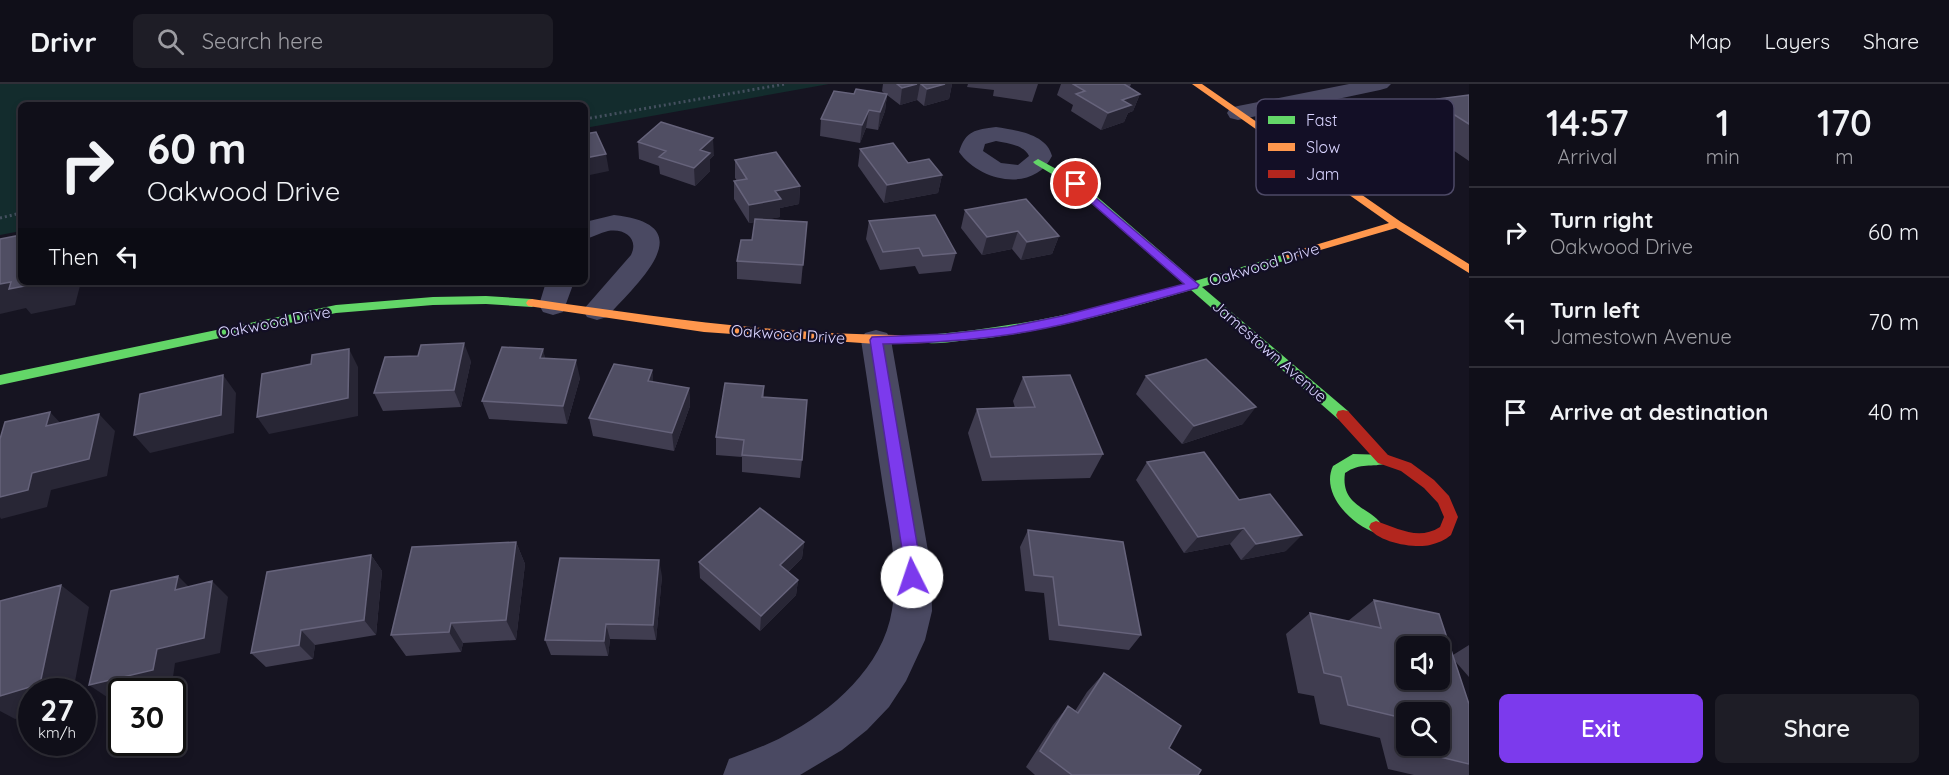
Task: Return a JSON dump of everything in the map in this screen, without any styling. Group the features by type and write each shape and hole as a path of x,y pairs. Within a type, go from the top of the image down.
{"street":[{"path":"1196,84 1256,125"},
{"path":"1304,99 1380,84"},
{"path":"1238,112 1256,108"},
{"name":"Jamestown Avenue","path":"1038,162 1076,184 1341,413 1383,459 1404,466 1426,480 1443,498 1450,513 1449,526 1439,537 1421,541 1398,538 1376,529 1354,513 1339,495 1335,480 1338,469 1346,461 1363,457 1383,459"},
{"path":"1356,195 1469,269"},
{"path":"588,230 612,223 624,224 636,228 648,242 648,249 642,259 597,310"},
{"name":"Oakwood Drive","path":"0,380 336,309 486,300 557,293 597,310 704,328 876,340 946,338 1008,331 1062,320 1193,285 1397,224"},
{"path":"745,775 764,769 819,741 863,706 898,658 912,611 912,561 876,340"}],"path":[{"path":"588,118 785,84"},
{"path":"0,218 18,214"}],"green space":[{"path":"0,84 829,84 588,127 588,102 18,102 18,232 0,235"}],"building":[{"path":"897,84 917,84 902,88"},
{"path":"921,84 945,84 927,89"},
{"path":"1073,84 1124,84 1140,94 1122,100 1131,105 1108,113 1076,94 1085,91"},
{"path":"856,89 887,94 880,112 869,110 862,125 821,119 834,91 854,94"},
{"path":"1469,95 1469,124 1454,115 1454,99 1438,99"},
{"path":"661,122 713,138 700,150 710,153 694,168 659,157 666,151 638,142"},
{"path":"596,132 606,154 588,157 588,133"},
{"path":"893,143 908,163 929,159 942,175 887,185 860,149"},
{"path":"776,152 800,186 775,191 781,199 749,205 734,181 747,179 735,160"},
{"path":"1026,199 1059,236 1027,242 1018,231 987,237 965,210"},
{"path":"935,215 956,253 923,256 919,248 883,252 869,221"},
{"path":"755,219 807,222 803,265 737,261 741,240 752,240"},
{"path":"18,236 18,285 30,285 9,289 11,282 0,284 0,239"},
{"path":"464,343 454,390 374,393 385,357 418,356 421,345"},
{"path":"502,347 543,349 540,358 576,360 563,406 482,401"},
{"path":"349,349 348,398 257,417 262,374 311,364 312,355"},
{"path":"1206,359 1256,407 1194,426 1146,376"},
{"path":"614,364 652,370 648,381 689,388 672,433 589,418"},
{"path":"223,375 221,415 134,435 140,394"},
{"path":"1070,375 1103,454 991,457 977,409 1035,407 1023,377"},
{"path":"725,383 764,386 762,397 807,400 802,460 742,455 744,440 716,437"},
{"path":"50,412 46,426 99,414 89,459 32,473 28,490 0,497 0,439 5,422"},
{"path":"1204,452 1239,500 1270,494 1302,535 1256,544 1244,528 1198,537 1147,462"},
{"path":"760,508 804,542 780,565 798,580 761,616 699,562"},
{"path":"1028,530 1123,542 1141,635 1059,625 1053,577 1034,575"},
{"path":"516,542 506,620 451,623 449,632 391,635 412,547"},
{"path":"371,555 364,620 301,630 299,645 251,653 267,572"},
{"path":"560,558 659,560 653,625 606,624 604,641 545,640"},
{"path":"178,576 175,590 212,581 204,638 157,649 153,670 119,678 108,678 108,681 96,683 96,678 91,678 111,591"},
{"path":"61,585 41,678 18,678 18,691 0,696 0,601"},
{"path":"1374,600 1439,614 1446,636 1396,636 1396,690 1450,690 1450,647 1469,704 1469,764 1436,756 1450,756 1450,702 1396,702 1396,716 1348,705 1341,677 1324,673 1310,613 1381,628"},
{"path":"1104,673 1181,726 1169,748 1201,770 1198,775 1072,775 1040,751 1068,706 1078,713"}],"traffic: fast":[{"path":"1038,162 1076,184 1343,415"},
{"path":"927,339 972,336 1064,320 1155,297 1289,256"},
{"path":"0,380 336,309 433,301 486,300 532,303"},
{"path":"1376,527 1347,504 1339,491 1337,479 1338,470 1353,460 1383,459"}],"traffic: slow":[{"path":"1196,84 1256,126"},
{"path":"1355,195 1469,269"},
{"path":"1289,256 1397,224"},
{"path":"532,303 704,328 876,340 927,339"}],"traffic: jam":[{"path":"1343,415 1383,459 1406,467 1429,484 1444,500 1451,517 1446,531 1430,539 1401,538 1376,527"}],"route":[{"path":"912,577 912,561 876,340 946,338 1008,331 1062,320 1193,285 1076,184"}]}
